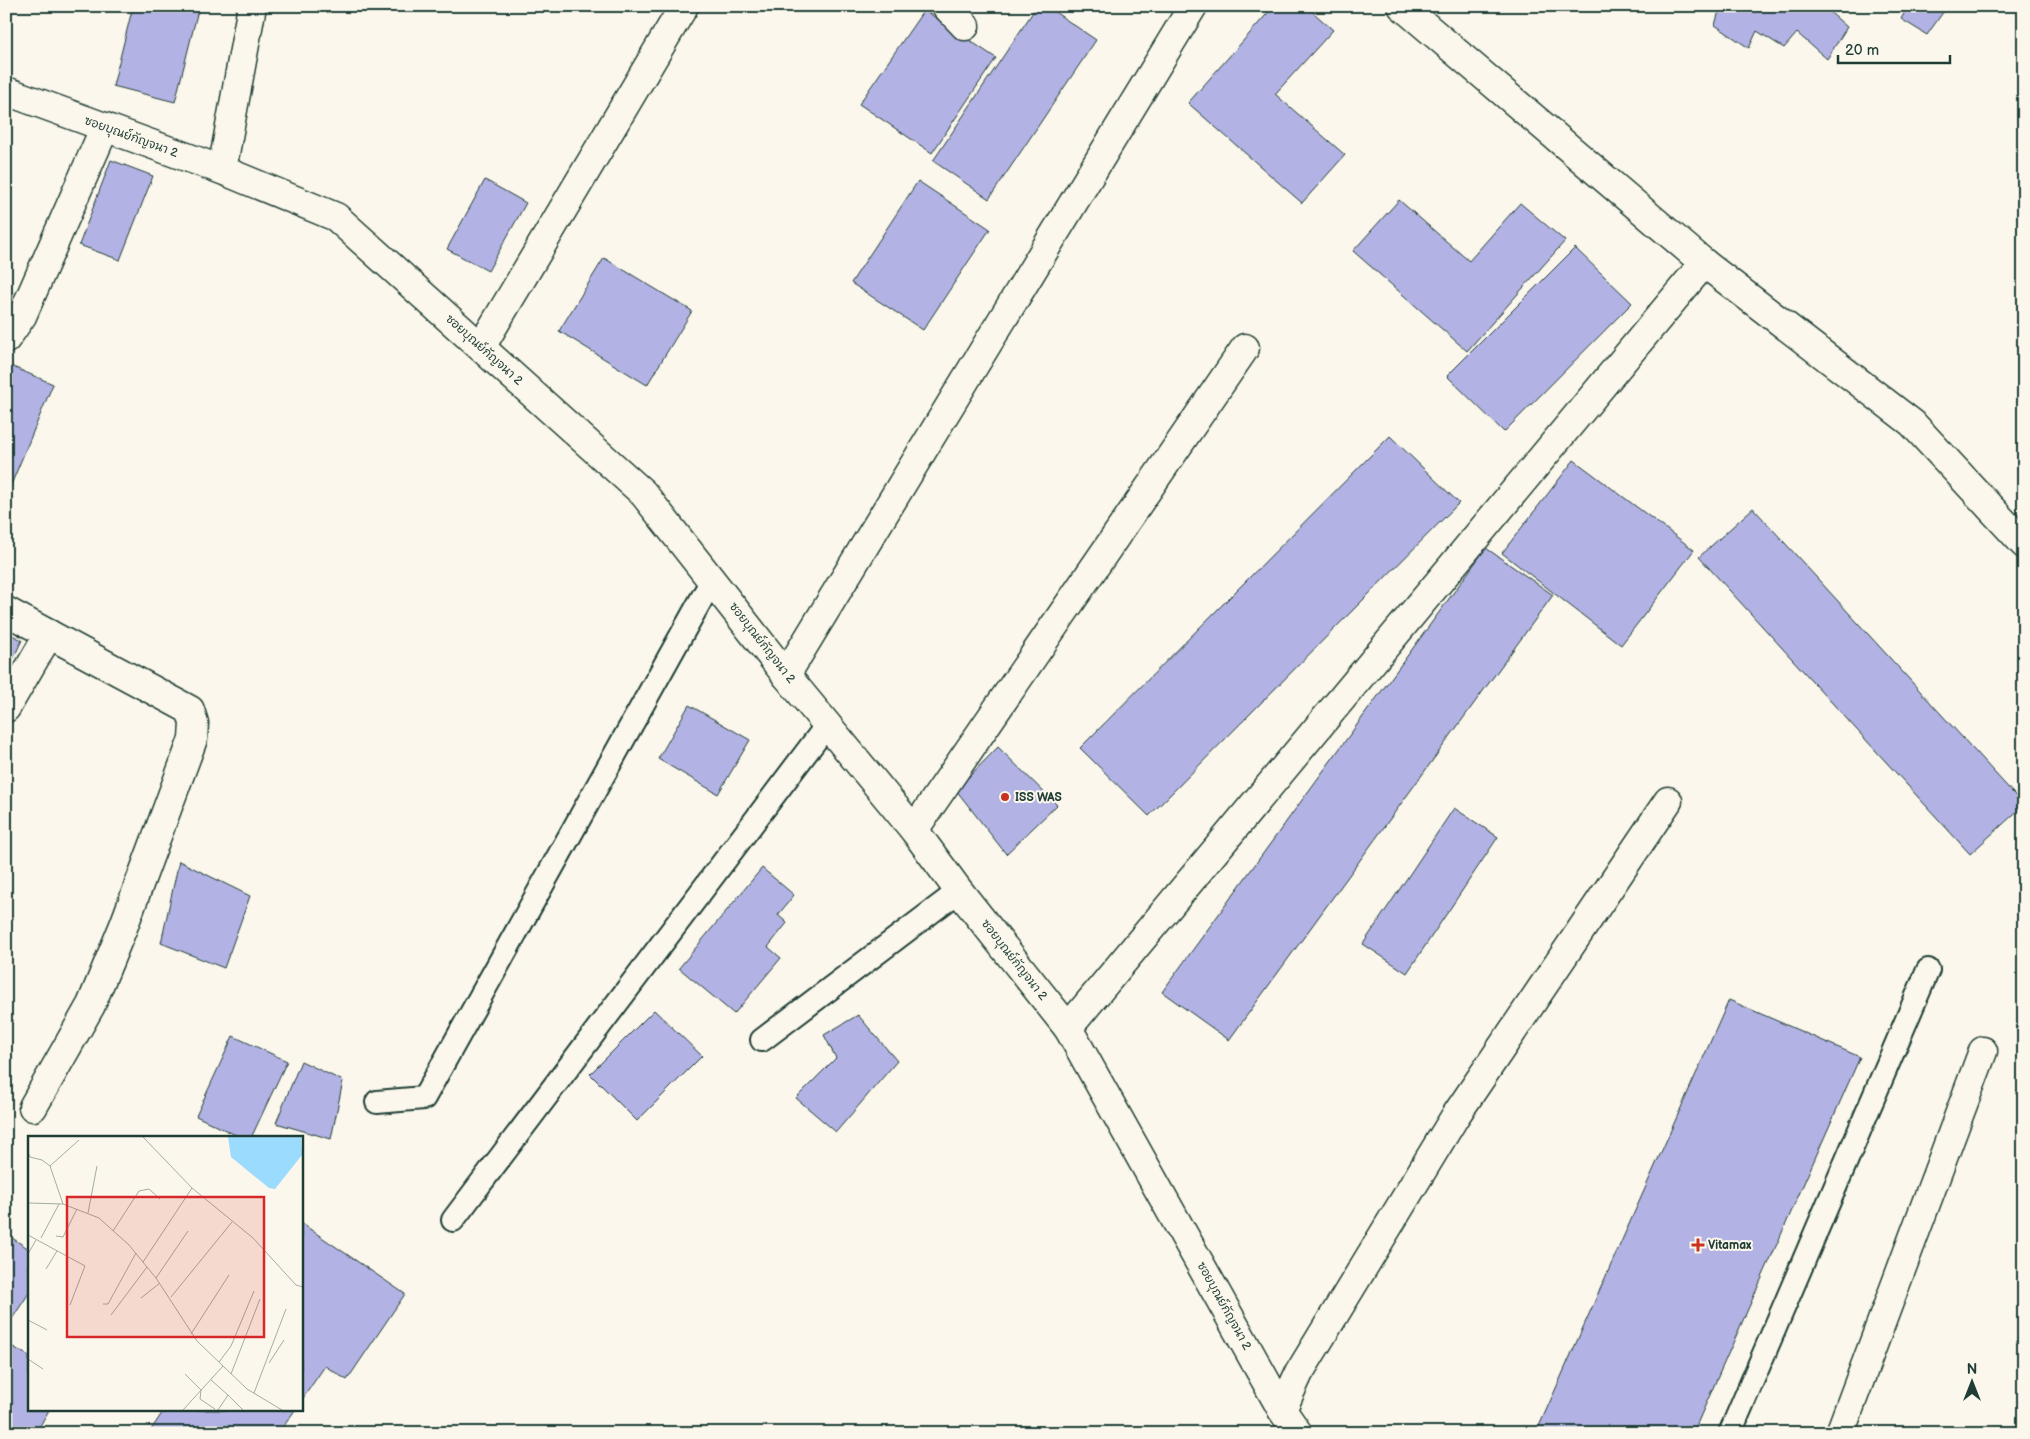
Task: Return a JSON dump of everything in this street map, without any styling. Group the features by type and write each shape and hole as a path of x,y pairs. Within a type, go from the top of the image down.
{"street":[{"path":"222,170 252,6"},
{"path":"481,347 684,6"},
{"path":"786,675 1193,6"},
{"path":"1402,6 1704,263 1912,423 2024,544"},
{"name":"ซอยบุณย์กัญจนา 2","path":"6,91 222,170 336,217 643,493 786,675 914,830 959,891 1068,1028 1282,1410 1298,1433"},
{"path":"6,339 22,316 105,127"},
{"path":"1068,1028 1704,263"},
{"path":"914,830 1245,348"},
{"path":"6,611 190,710 194,723 193,739 92,1004 33,1107"},
{"path":"6,708 48,634"},
{"path":"1282,1410 1299,1373 1456,1114 1668,801"},
{"path":"1840,1433 1983,1051"}],"lane":[{"path":"377,1102 424,1098 712,580"},
{"path":"453,1220 827,724"},
{"path":"762,1040 959,891"},
{"path":"1730,1433 1928,970"}],"building":[{"path":"133,6 199,6 175,102 113,86"},
{"path":"1037,6 1046,6 1096,40 989,199 933,161"},
{"path":"1274,6 1306,6 1333,30 1275,94 1345,155 1302,203 1188,103"},
{"path":"1711,6 1823,6 1847,27 1827,59 1797,33 1784,48 1757,31 1749,48 1715,25 1719,11"},
{"path":"1908,6 1944,6 1946,8 1927,35 1901,19"},
{"path":"924,10 996,58 932,153 859,104"},
{"path":"111,160 153,176 120,260 79,245"},
{"path":"485,180 526,203 488,271 447,249"},
{"path":"918,181 990,229 923,330 851,283"},
{"path":"1399,200 1469,261 1520,203 1565,241 1467,351 1353,251"},
{"path":"1575,248 1632,303 1504,432 1447,376"},
{"path":"604,258 692,311 647,385 559,331"},
{"path":"6,364 53,384 6,497"},
{"path":"1390,436 1459,503 1149,816 1080,748"},
{"path":"1574,460 1694,550 1621,645 1502,553"},
{"path":"1753,508 2024,805 1970,854 1699,557"},
{"path":"1486,548 1553,595 1229,1040 1162,992"},
{"path":"6,632 22,640 6,674"},
{"path":"689,705 750,740 718,794 658,759"},
{"name":"ISS WAS","path":"998,747 1057,805 1006,854 956,790"},
{"path":"1454,808 1498,837 1407,973 1363,944"},
{"path":"179,861 250,896 224,968 161,943"},
{"path":"762,868 794,895 778,915 787,923 768,947 781,958 734,1014 679,968"},
{"name":"Vitamax","path":"1729,1000 1860,1057 1693,1433 1536,1433"},
{"path":"654,1010 702,1056 637,1121 590,1074"},
{"path":"858,1015 897,1061 836,1132 796,1098 836,1058 824,1035"},
{"path":"233,1036 287,1061 252,1136 238,1136 196,1116"},
{"path":"301,1061 343,1081 331,1139 276,1123"},
{"path":"302,1224 405,1294 347,1380 325,1366 302,1400"},
{"path":"6,1234 28,1248 28,1295 6,1328"},
{"path":"6,1343 28,1355 28,1412 48,1412 36,1433 6,1433"},
{"path":"163,1412 294,1412 279,1433 149,1433"}],"place":[{"name":"ISS WAS","path":"1005,797"},
{"name":"Vitamax","path":"1698,1245"}]}
